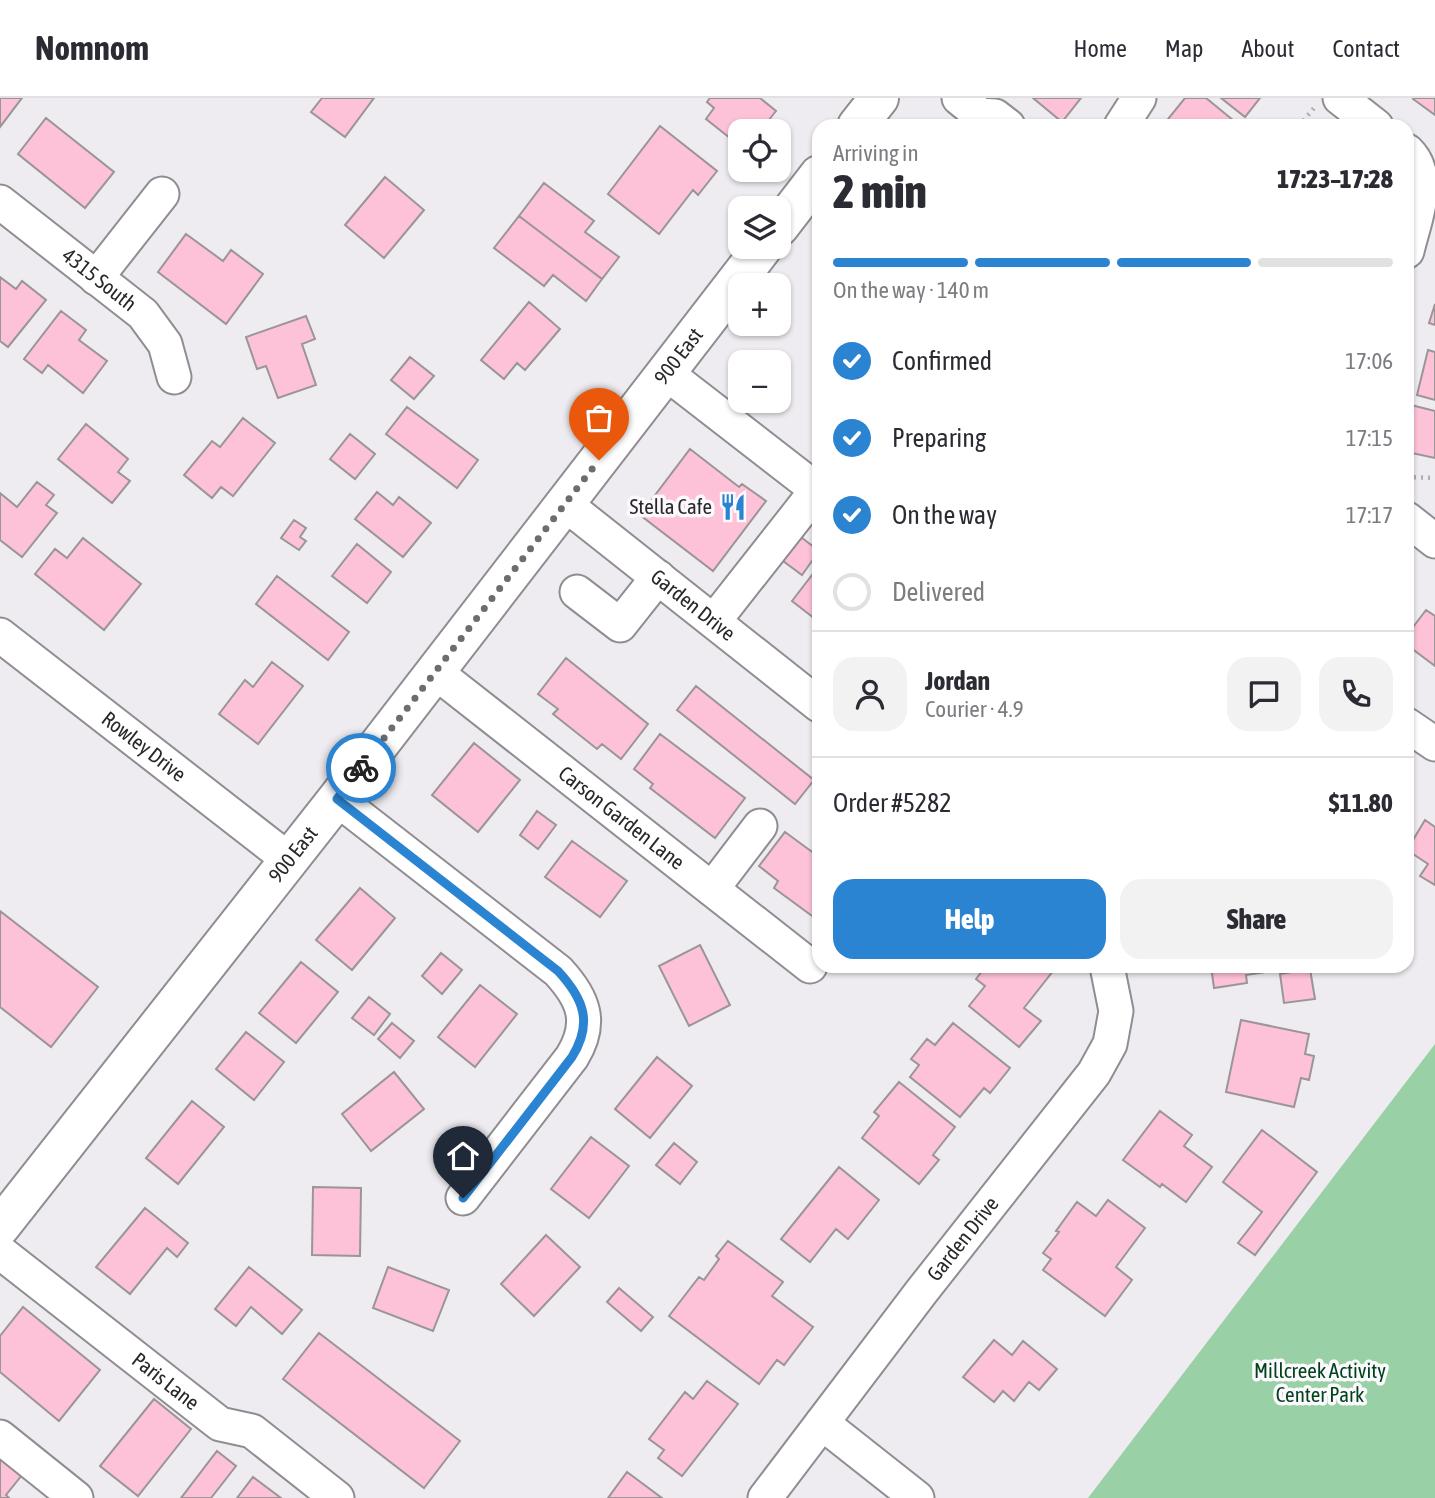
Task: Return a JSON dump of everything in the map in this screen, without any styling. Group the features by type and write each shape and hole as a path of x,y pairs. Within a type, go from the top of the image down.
{"main road":[{"path":"862,119 879,98"},
{"path":"791,211 812,184"},
{"name":"900 East","path":"0,1227 337,799 754,259"}],"street":[{"path":"959,98 980,115 996,113"},
{"path":"1126,119 1139,98"},
{"path":"1329,101 1363,119"},
{"path":"1414,161 1420,168 1421,181 1414,216"},
{"path":"96,278 162,194"},
{"name":"4315 South","path":"0,202 143,314 165,344 174,377"},
{"path":"666,373 812,486"},
{"path":"714,621 812,496"},
{"name":"Garden Drive","path":"565,504 812,699"},
{"path":"1414,524 1435,541"},
{"path":"577,592 620,625 658,577"},
{"name":"Rowley Drive","path":"0,635 288,859"},
{"name":"Carson Garden Lane","path":"434,671 810,966"},
{"path":"1414,730 1435,744"},
{"path":"337,799 558,971 573,987 582,1004 582,1041 463,1198"},
{"path":"712,889 761,827"},
{"name":"Garden Drive","path":"765,1498 922,1291 1094,1073 1110,1044 1116,1011 1108,973"},
{"name":"Paris Lane","path":"0,1252 220,1424 252,1431 337,1498"},
{"path":"822,1423 918,1498"},
{"path":"0,1437 76,1498"}],"path":[{"path":"1307,119 1329,101"},
{"path":"1414,477 1435,478"}],"green space":[{"name":"Millcreek Activity Center Park","path":"1435,1044 1435,1498 1088,1498"}],"building":[{"path":"0,98 22,98 0,127"},
{"path":"322,98 374,98 345,137 311,112"},
{"path":"710,98 760,98 776,111 770,119 728,119 728,136 706,119 714,108 707,102"},
{"path":"1033,98 1081,98 1064,119 1058,119"},
{"path":"1185,98 1206,98 1232,119 1168,119"},
{"path":"1221,98 1260,98 1245,117"},
{"path":"1435,98 1435,115 1413,99"},
{"path":"46,118 114,172 85,208 18,154"},
{"path":"660,126 717,171 698,195 693,190 659,234 608,194"},
{"path":"385,177 424,210 384,258 345,225"},
{"path":"544,183 594,221 585,232 619,257 602,279 519,216"},
{"path":"519,216 602,279 586,301 553,275 544,286 494,248"},
{"path":"186,234 223,261 231,250 263,274 226,324 158,272"},
{"path":"0,277 16,289 22,281 46,300 8,347 0,341"},
{"path":"529,302 560,329 525,370 517,363 504,379 481,360"},
{"path":"1435,304 1435,325 1429,323"},
{"path":"61,311 86,330 79,340 107,361 83,393 48,365 42,373 24,359"},
{"path":"306,316 315,339 302,344 316,385 278,398 266,366 257,369 246,337"},
{"path":"1428,350 1435,352 1435,400 1417,395"},
{"path":"410,357 434,376 414,399 391,380"},
{"path":"1414,406 1435,411 1435,458 1414,454"},
{"path":"407,407 478,460 457,488 386,434"},
{"path":"243,418 275,443 233,496 221,487 212,498 184,475 212,441 220,447"},
{"path":"86,424 128,459 118,472 130,481 112,503 58,459"},
{"path":"350,434 375,454 355,479 330,459"},
{"path":"690,449 739,487 742,484 766,501 713,571 640,515"},
{"path":"37,482 54,495 46,505 57,513 22,557 0,540 0,493 17,507"},
{"path":"377,492 393,505 399,497 431,523 403,557 355,519"},
{"path":"294,520 306,528 300,537 306,541 299,550 281,538"},
{"path":"797,534 812,546 812,561 802,575 779,558"},
{"path":"83,538 141,584 104,630 35,574 55,549 67,558"},
{"path":"357,544 391,572 367,603 332,576"},
{"path":"812,575 812,617 792,601"},
{"path":"277,576 349,632 328,660 256,604"},
{"path":"1426,610 1435,616 1435,666 1414,650 1414,626"},
{"path":"566,658 648,724 621,759 602,744 597,749 553,714 558,709 538,694"},
{"path":"272,662 303,686 258,744 219,714 245,680 253,687"},
{"path":"696,686 812,778 812,783 795,804 677,710"},
{"path":"660,734 745,798 715,838 650,788 653,784 634,769"},
{"path":"474,743 520,780 478,832 432,795"},
{"path":"537,811 556,825 538,849 520,835"},
{"path":"1425,820 1435,827 1435,885 1420,876 1428,864 1414,855 1414,838"},
{"path":"785,832 812,852 812,916 774,888 778,881 759,866"},
{"path":"572,841 627,881 600,917 545,877"},
{"path":"360,888 395,918 352,970 316,940"},
{"path":"0,911 98,987 51,1047 0,1007"},
{"path":"700,945 730,1005 689,1026 659,966"},
{"path":"441,953 462,970 442,994 422,976"},
{"path":"301,962 338,992 296,1043 259,1013"},
{"path":"981,973 1052,973 1024,1008 1041,1021 1019,1047 969,1006 985,986 976,979"},
{"path":"1212,973 1259,973 1246,975 1247,983 1214,988"},
{"path":"1311,973 1315,999 1284,1003 1280,974"},
{"path":"480,985 517,1014 475,1067 438,1037"},
{"path":"369,997 390,1014 374,1035 352,1018"},
{"path":"1241,1020 1309,1034 1305,1054 1314,1056 1309,1080 1301,1078 1294,1107 1226,1092"},
{"path":"392,1023 414,1041 400,1058 378,1039"},
{"path":"953,1023 1010,1068 990,1093 984,1088 960,1117 910,1077 919,1065 911,1059 927,1039 935,1045"},
{"path":"246,1032 284,1062 254,1100 216,1069"},
{"path":"657,1057 692,1086 650,1138 615,1109"},
{"path":"394,1072 424,1109 371,1151 342,1114"},
{"path":"899,1082 955,1127 933,1155 939,1160 919,1184 862,1138 879,1116 874,1112"},
{"path":"192,1101 224,1127 178,1184 146,1158"},
{"path":"1160,1111 1192,1135 1184,1146 1212,1167 1186,1202 1123,1160"},
{"path":"1262,1130 1317,1172 1255,1255 1238,1243 1262,1212 1223,1182"},
{"path":"591,1137 629,1166 589,1218 551,1189"},
{"path":"674,1143 697,1162 680,1184 656,1165"},
{"path":"839,1167 879,1200 848,1239 836,1229 810,1262 781,1239"},
{"path":"313,1187 361,1188 360,1256 312,1255"},
{"path":"1108,1200 1145,1228 1116,1267 1132,1280 1105,1316 1043,1270 1051,1259 1043,1253 1077,1202 1096,1216"},
{"path":"145,1208 188,1243 177,1257 167,1248 130,1294 96,1267"},
{"path":"546,1235 580,1267 534,1316 501,1284"},
{"path":"728,1241 783,1282 772,1296 813,1327 784,1365 777,1360 759,1384 669,1316 699,1277 704,1280 719,1259 716,1256"},
{"path":"249,1267 302,1310 282,1334 251,1307 236,1326 215,1309"},
{"path":"388,1267 449,1290 433,1331 373,1308"},
{"path":"619,1288 653,1317 641,1331 607,1302"},
{"path":"23,1307 100,1370 59,1421 0,1372 0,1336"},
{"path":"319,1333 460,1441 424,1488 283,1379"},
{"path":"994,1340 1012,1355 1023,1341 1057,1369 1039,1390 1029,1382 1014,1401 1003,1391 994,1402 963,1377"},
{"path":"707,1381 738,1404 682,1476 658,1458 664,1450 649,1439 685,1392 693,1399"},
{"path":"154,1399 191,1429 138,1496 100,1466"},
{"path":"217,1451 236,1466 211,1498 181,1498"},
{"path":"0,1458 22,1475 6,1495 9,1498 0,1498"},
{"path":"627,1472 662,1498 608,1498"},
{"path":"253,1477 281,1498 237,1498"}],"way so far":[{"path":"361,768 599,460"}],"place":[{"name":"Stella Cafe","path":"733,507"}],"route":[{"path":"361,768 337,799 558,971 573,987 582,1004 582,1041 463,1198"}]}
